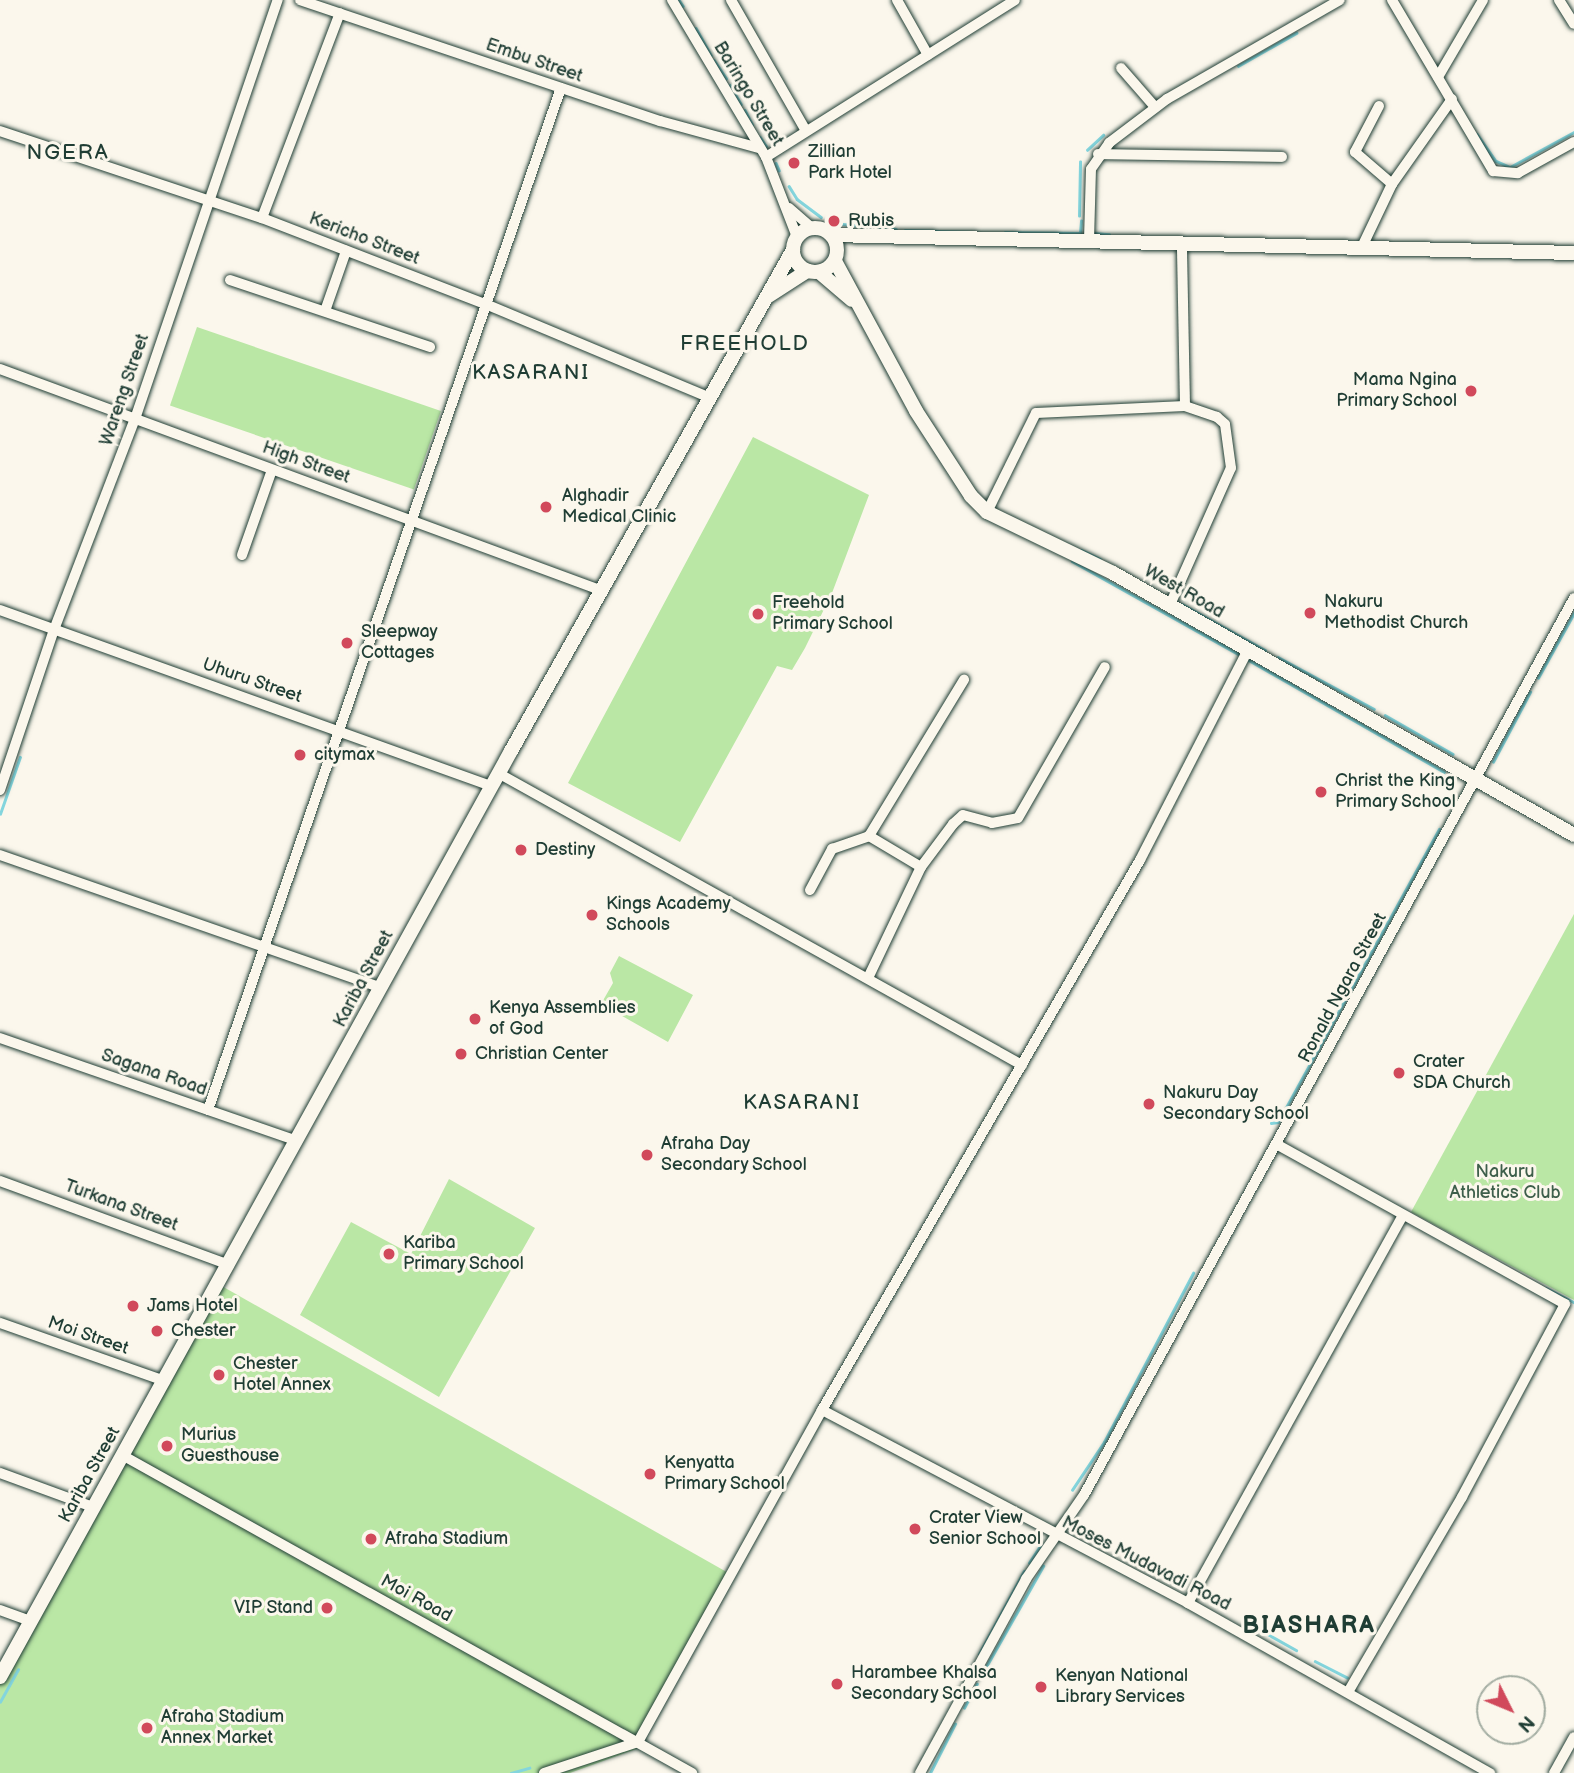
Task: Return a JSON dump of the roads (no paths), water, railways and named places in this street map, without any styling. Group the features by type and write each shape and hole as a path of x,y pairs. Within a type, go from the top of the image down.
{"street":[{"name":"Wareng Street","path":"0,790 55,627 135,419 207,200 278,0"},
{"name":"Embu Street","path":"300,0 762,153"},
{"name":"Baringo Street","path":"672,0 762,153 789,208 795,244"},
{"path":"731,0 806,131"},
{"path":"897,0 928,55"},
{"path":"762,153 806,131 1015,0"},
{"path":"1089,240 1089,181 1098,154 1155,107 1340,0"},
{"path":"1392,0 1493,171 1518,173 1574,142"},
{"path":"1438,77 1483,0"},
{"path":"1559,0 1574,24"},
{"path":"262,218 340,13"},
{"path":"1121,68 1155,107"},
{"path":"208,1110 268,946 561,88"},
{"path":"1361,249 1392,184 1452,99"},
{"path":"1379,106 1355,152 1392,184"},
{"name":"Kericho Street","path":"0,131 262,218 488,305 710,398"},
{"path":"1098,154 1282,157"},
{"name":"Baringo Street","path":"789,208 812,228"},
{"path":"813,271 797,263 795,244 812,228 832,235 1574,253"},
{"path":"832,235 836,256"},
{"path":"763,300 868,236"},
{"name":"Kariba Street","path":"0,1678 600,590 795,244"},
{"path":"1182,245 1185,406"},
{"path":"325,312 346,251"},
{"name":"West Road","path":"836,256 856,303 916,411 971,496 987,512 1113,573 1574,835"},
{"name":"West Road","path":"813,271 856,303"},
{"path":"230,280 430,347"},
{"name":"High Street","path":"0,369 272,470 413,518 600,590"},
{"path":"987,512 1036,413 1185,406 1222,421 1230,442 1231,468 1169,607"},
{"path":"242,555 272,470"},
{"name":"Ronald Ngara Street","path":"920,1773 1026,1579 1057,1537 1278,1145 1574,598"},
{"name":"Uhuru Street","path":"0,610 55,627 340,730 495,780 868,978 1022,1065"},
{"path":"544,1773 638,1742 822,1410 1140,860 1248,650"},
{"path":"868,978 921,867 963,815 992,822 1018,818 1105,667"},
{"path":"810,890 832,849 869,836 964,680"},
{"path":"869,836 921,867"},
{"path":"0,855 268,946 381,988"},
{"name":"Sagana Road","path":"0,1038 297,1141"},
{"path":"1278,1145 1402,1217 1569,1306 1348,1692"},
{"name":"Turkana Street","path":"0,1181 229,1265"},
{"path":"1188,1603 1402,1217"},
{"name":"Moi Street","path":"0,1323 165,1381"},
{"name":"Moses Mudavadi Road","path":"822,1410 1057,1537 1188,1603 1490,1773"},
{"name":"Moi Road","path":"122,1455 692,1773"},
{"path":"0,1473 93,1507"},
{"path":"0,1610 31,1621"},
{"path":"1554,1773 1574,1737"}],"waterway":[{"path":"679,0 683,6"},
{"path":"696,28 711,55"},
{"path":"1238,66 1296,33"},
{"path":"714,60 726,78"},
{"path":"730,85 741,104"},
{"path":"745,110 752,124"},
{"path":"1477,134 1496,161 1510,167 1574,132"},
{"path":"1087,150 1103,135"},
{"path":"760,137 766,146"},
{"path":"1079,216 1080,162"},
{"path":"776,163 779,170"},
{"path":"789,186 797,199 821,217"},
{"path":"1005,232 1080,233 1081,221"},
{"path":"832,223 896,229"},
{"path":"905,230 973,232"},
{"path":"1093,233 1109,234"},
{"path":"1081,550 1100,559"},
{"path":"1072,561 1240,655"},
{"path":"1182,604 1265,650"},
{"path":"1538,678 1574,613"},
{"path":"1278,657 1374,709"},
{"path":"1247,659 1444,772"},
{"path":"1493,762 1530,692"},
{"path":"1385,715 1453,754"},
{"path":"0,814 20,757"},
{"path":"1271,1123 1278,1122 1439,829"},
{"path":"1072,1490 1104,1442 1193,1273"},
{"path":"1546,1288 1574,1302"},
{"path":"1029,1563 1040,1546"},
{"path":"982,1674 1043,1566"},
{"path":"979,1654 1024,1571"},
{"path":"1257,1628 1296,1650"},
{"path":"1315,1661 1347,1677"},
{"path":"0,1702 18,1670"},
{"path":"964,1708 977,1684"},
{"path":"930,1773 955,1724"},
{"path":"511,1773 529,1768"}],"place":[{"name":"Zillian Park Hotel","path":"794,163"},
{"name":"Rubis","path":"834,221"},
{"name":"Mama Ngina Primary School","path":"1471,391"},
{"name":"Alghadir Medical Clinic","path":"546,507"},
{"name":"Nakuru Methodist Church","path":"1310,613"},
{"name":"Freehold Primary School","path":"758,614"},
{"name":"Sleepway Cottages","path":"347,643"},
{"name":"citymax","path":"300,755"},
{"name":"Christ the King Primary School","path":"1321,792"},
{"name":"Destiny","path":"521,850"},
{"name":"Kings Academy Schools","path":"592,915"},
{"name":"Kenya Assemblies of God","path":"475,1019"},
{"name":"Christian Center","path":"461,1054"},
{"name":"Crater SDA Church","path":"1399,1073"},
{"name":"Nakuru Day Secondary School","path":"1149,1104"},
{"name":"Afraha Day Secondary School","path":"647,1155"},
{"name":"Kariba Primary School","path":"389,1254"},
{"name":"Jams Hotel","path":"133,1306"},
{"name":"Chester","path":"157,1331"},
{"name":"Chester Hotel Annex","path":"219,1375"},
{"name":"Murius Guesthouse","path":"167,1446"},
{"name":"Kenyatta Primary School","path":"650,1474"},
{"name":"Crater View Senior School","path":"915,1529"},
{"name":"Afraha Stadium","path":"371,1539"},
{"name":"VIP Stand","path":"327,1608"},
{"name":"Harambee Khalsa Secondary School","path":"837,1684"},
{"name":"Kenyan National Library Services","path":"1041,1687"},
{"name":"Afraha Stadium Annex Market","path":"147,1728"}],"district":[{"name":"NGERA","path":"68,153"},
{"name":"FREEHOLD","path":"745,344"},
{"name":"KASARANI","path":"531,373"},
{"name":"KASARANI","path":"802,1103"},
{"name":"BIASHARA","path":"1309,1626"}],"park label":[{"name":"Nakuru Athletics Club","path":"1505,1183"}]}
